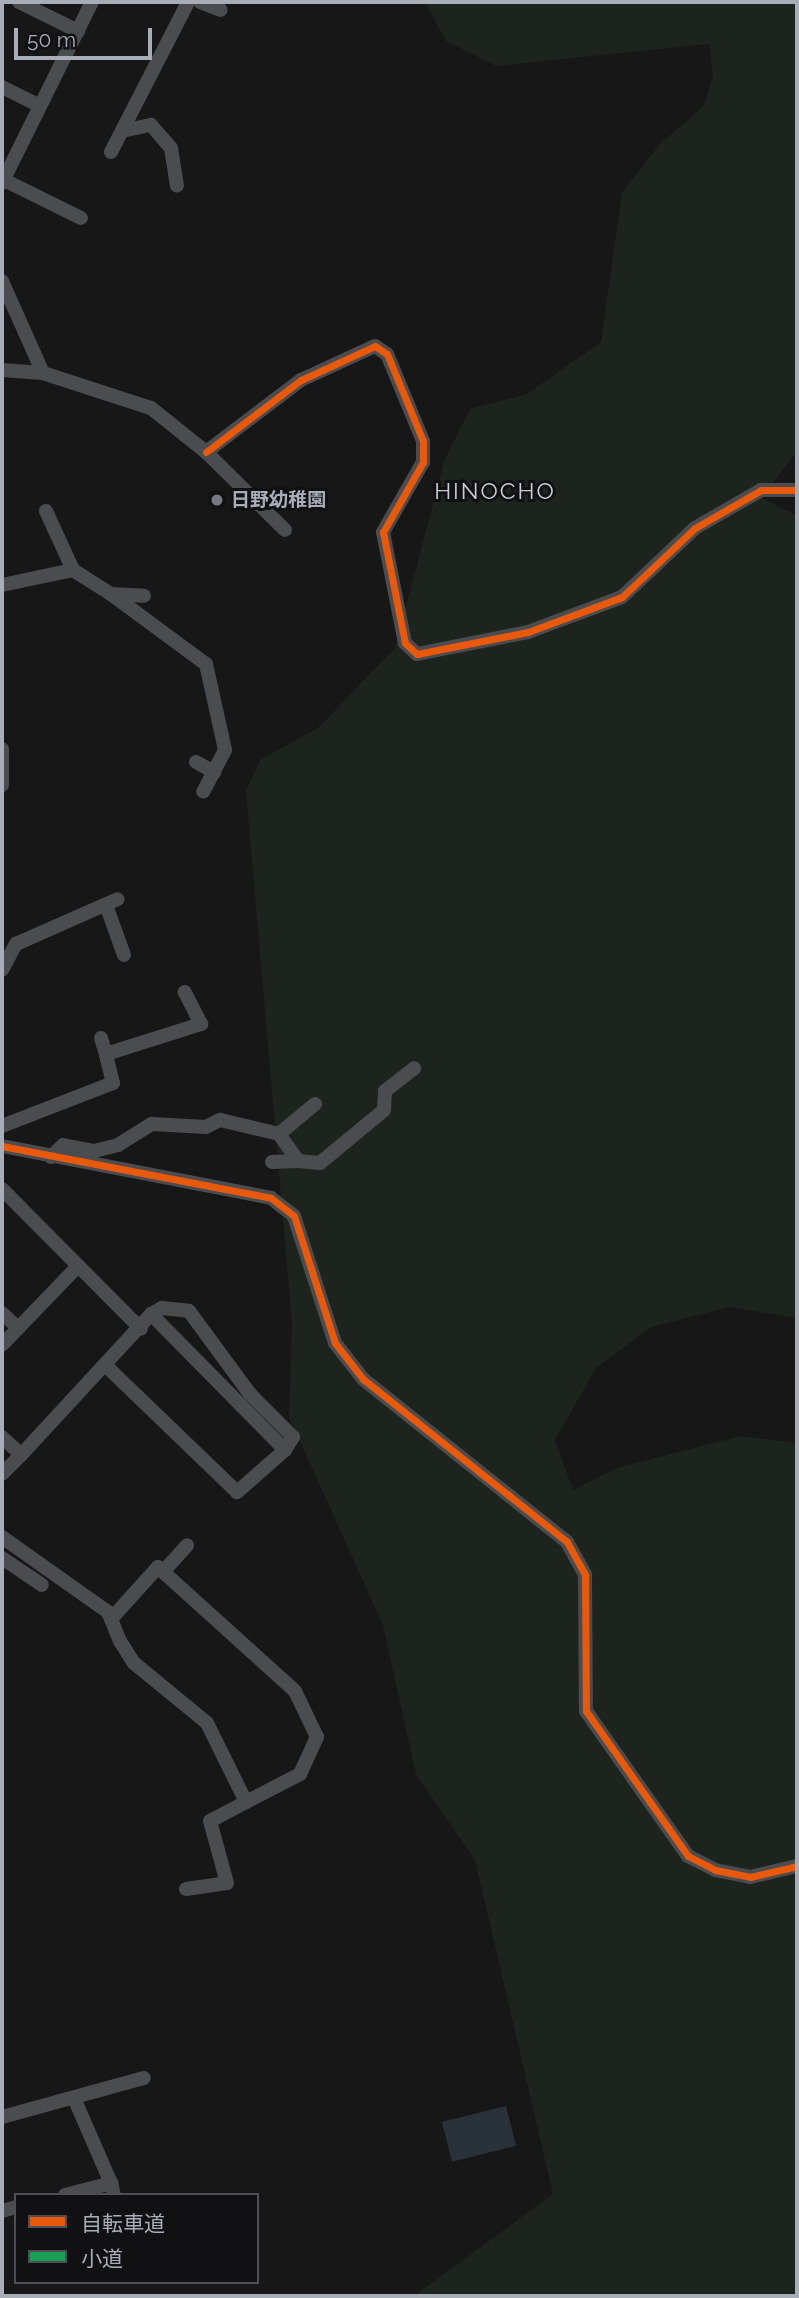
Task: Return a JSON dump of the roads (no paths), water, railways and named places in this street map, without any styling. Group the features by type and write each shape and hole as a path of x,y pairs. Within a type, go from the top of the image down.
{"street":[{"path":"19,2 78,31"},
{"path":"81,218 2,181 92,2"},
{"path":"111,152 188,2"},
{"path":"200,2 221,10"},
{"path":"2,87 40,106"},
{"path":"122,131 134,134 151,125 171,148 177,186"},
{"path":"2,281 6,302 43,373"},
{"path":"206,452 301,380 375,346 387,354 423,441 424,462 383,532 405,642 417,654 528,632 622,597 713,517 761,490 797,490"},
{"path":"2,370 43,373 151,408 206,452 285,530"},
{"path":"46,511 73,570 111,594 206,664 225,750 203,792"},
{"path":"2,585 73,570"},
{"path":"111,594 144,596"},
{"path":"2,749 2,785"},
{"path":"196,762 214,772"},
{"path":"2,970 16,944 112,902 124,955"},
{"path":"106,1054 201,1024 185,992"},
{"path":"2,1126 113,1083 101,1038"},
{"path":"272,1162 320,1163 384,1110 385,1091 414,1068"},
{"path":"279,1134 315,1104"},
{"path":"51,1157 63,1146 94,1151 118,1144 152,1124 206,1127 220,1120 279,1134 298,1161"},
{"path":"2,1146 271,1198 294,1216 335,1343 363,1380 568,1542 585,1575 586,1711 688,1856 715,1870 750,1877 797,1866"},
{"path":"2,1189 141,1329"},
{"path":"2,1345 78,1266"},
{"path":"2,1474 141,1329 150,1314 162,1308 189,1311 250,1394 293,1437 285,1450 237,1492 106,1366"},
{"path":"2,1313 18,1328"},
{"path":"150,1314 285,1450"},
{"path":"2,1437 20,1455"},
{"path":"2,1537 71,1582 111,1619 134,1663 207,1723 246,1802"},
{"path":"163,1572 187,1545"},
{"path":"2,1558 42,1585"},
{"path":"111,1619 158,1567 295,1690 313,1720 317,1737 300,1774 210,1821 227,1884 186,1889"},
{"path":"2,2117 144,2078"},
{"path":"74,2098 113,2189 81,2193"}],"place":[{"name":"日野幼稚園","path":"217,500"}],"district":[{"name":"HINOCHO","path":"495,491"}]}
